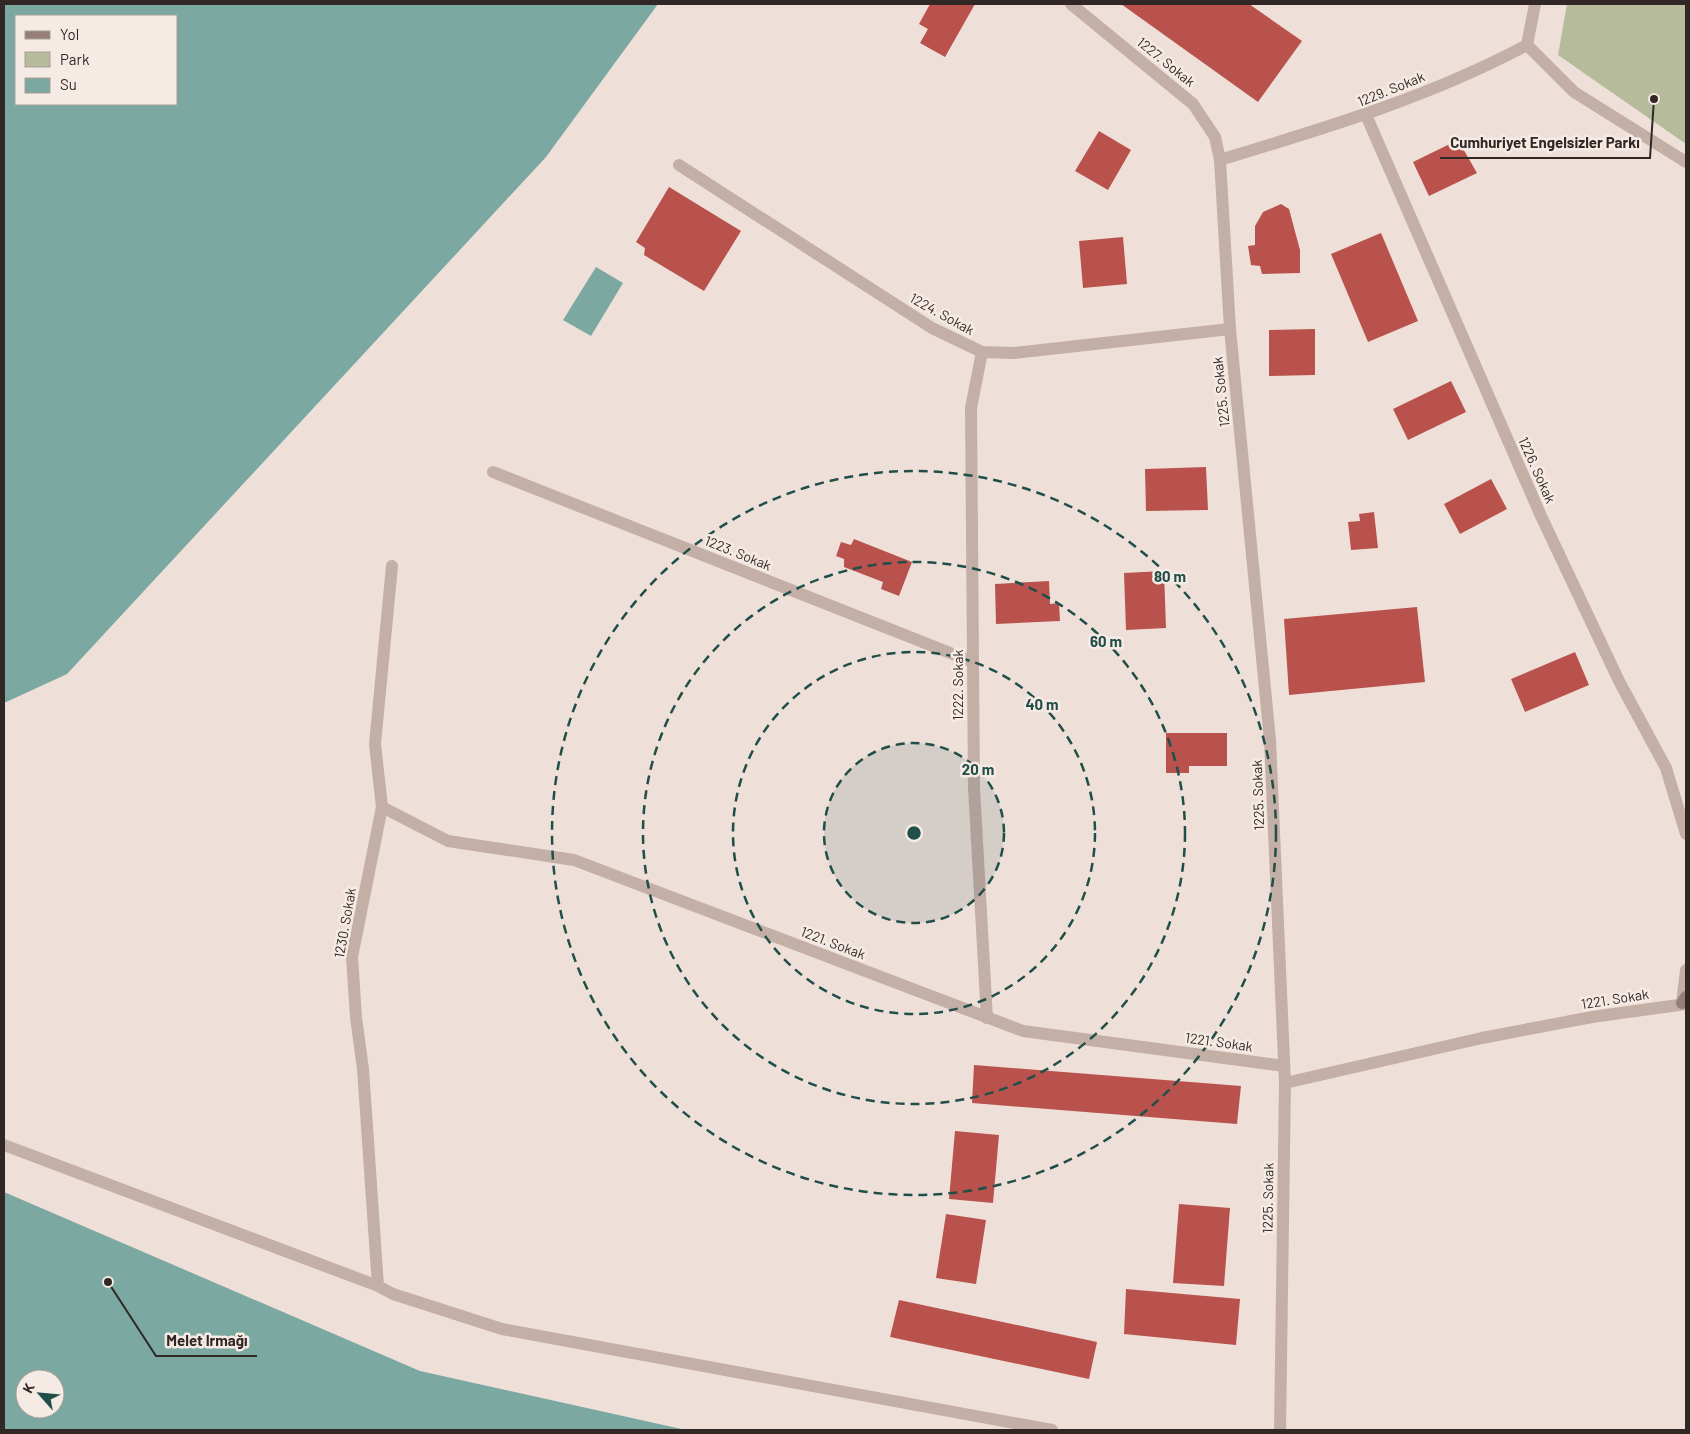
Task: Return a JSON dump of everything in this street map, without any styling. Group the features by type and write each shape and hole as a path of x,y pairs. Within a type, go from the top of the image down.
{"street":[{"name":"1227. Sokak","path":"1071,4 1193,104 1215,137 1220,160"},
{"path":"1535,4 1528,45 1574,92 1686,162"},
{"name":"1229. Sokak","path":"1220,160 1366,115 1494,64 1528,45"},
{"name":"1226. Sokak","path":"1366,115 1541,516 1619,682 1666,768 1686,834"},
{"name":"1225. Sokak","path":"1220,160 1230,329 1270,740 1285,1083 1280,1430"},
{"name":"1224. Sokak","path":"679,165 932,328 982,352 1014,354 1230,329"},
{"name":"1222. Sokak","path":"982,352 971,408 974,788 987,1018"},
{"name":"1223. Sokak","path":"493,472 973,662"},
{"name":"1230. Sokak","path":"378,1286 363,1069 356,1017 352,957 382,807 375,744 392,566"},
{"name":"1221. Sokak","path":"382,807 448,841 574,860 1023,1031 1284,1066"},
{"path":"1685,1001 1686,970"},
{"name":"1221. Sokak","path":"1285,1083 1482,1038 1685,1001"},
{"path":"4,1145 378,1286 393,1294 502,1329 1052,1430"}],"green space":[{"path":"1567,4 1686,4 1686,144 1558,55"}],"water":[{"path":"4,4 658,4 546,157 67,674 4,703"},
{"path":"596,267 623,283 591,336 563,320"},
{"path":"4,1192 420,1371 686,1430 4,1430"}],"building":[{"path":"930,4 975,4 945,57 920,43 928,29 919,24"},
{"path":"1121,4 1249,4 1302,41 1258,102"},
{"path":"1099,131 1131,150 1108,190 1075,171"},
{"path":"1458,140 1477,173 1429,196 1413,162"},
{"path":"669,187 741,231 704,291 644,255 645,248 636,242"},
{"path":"1281,204 1289,209 1300,250 1300,273 1262,274 1260,266 1251,265 1248,246 1255,245 1255,226 1263,212"},
{"path":"1381,233 1418,321 1368,342 1331,254"},
{"path":"1123,237 1127,284 1083,288 1079,241"},
{"path":"1315,329 1315,375 1269,376 1269,330"},
{"path":"1451,381 1466,412 1408,440 1393,409"},
{"path":"1206,467 1208,510 1146,511 1145,469"},
{"path":"1491,479 1507,509 1460,534 1444,504"},
{"path":"1374,512 1378,548 1351,550 1348,522 1360,521 1359,514"},
{"path":"854,539 912,562 899,596 881,589 883,582 844,567 844,559 836,556 841,542 851,545"},
{"path":"1164,571 1166,628 1126,630 1124,573"},
{"path":"1049,581 1050,604 1059,603 1060,621 996,624 995,584"},
{"path":"1417,607 1425,682 1289,695 1284,619"},
{"path":"1575,652 1589,685 1525,712 1511,679"},
{"path":"1166,733 1227,733 1227,766 1189,766 1189,773 1166,773"},
{"path":"974,1065 1241,1086 1237,1124 972,1103"},
{"path":"955,1131 999,1135 993,1203 949,1199"},
{"path":"1179,1204 1230,1208 1224,1286 1173,1283"},
{"path":"946,1214 986,1220 976,1284 936,1278"},
{"path":"1126,1289 1240,1299 1236,1345 1124,1334"},
{"path":"899,1300 1097,1342 1089,1379 890,1337"}],"place":[{"name":"Cumhuriyet Engelsizler Parkı","path":"1654,99"},
{"name":"Melet Irmağı","path":"108,1282"}]}
